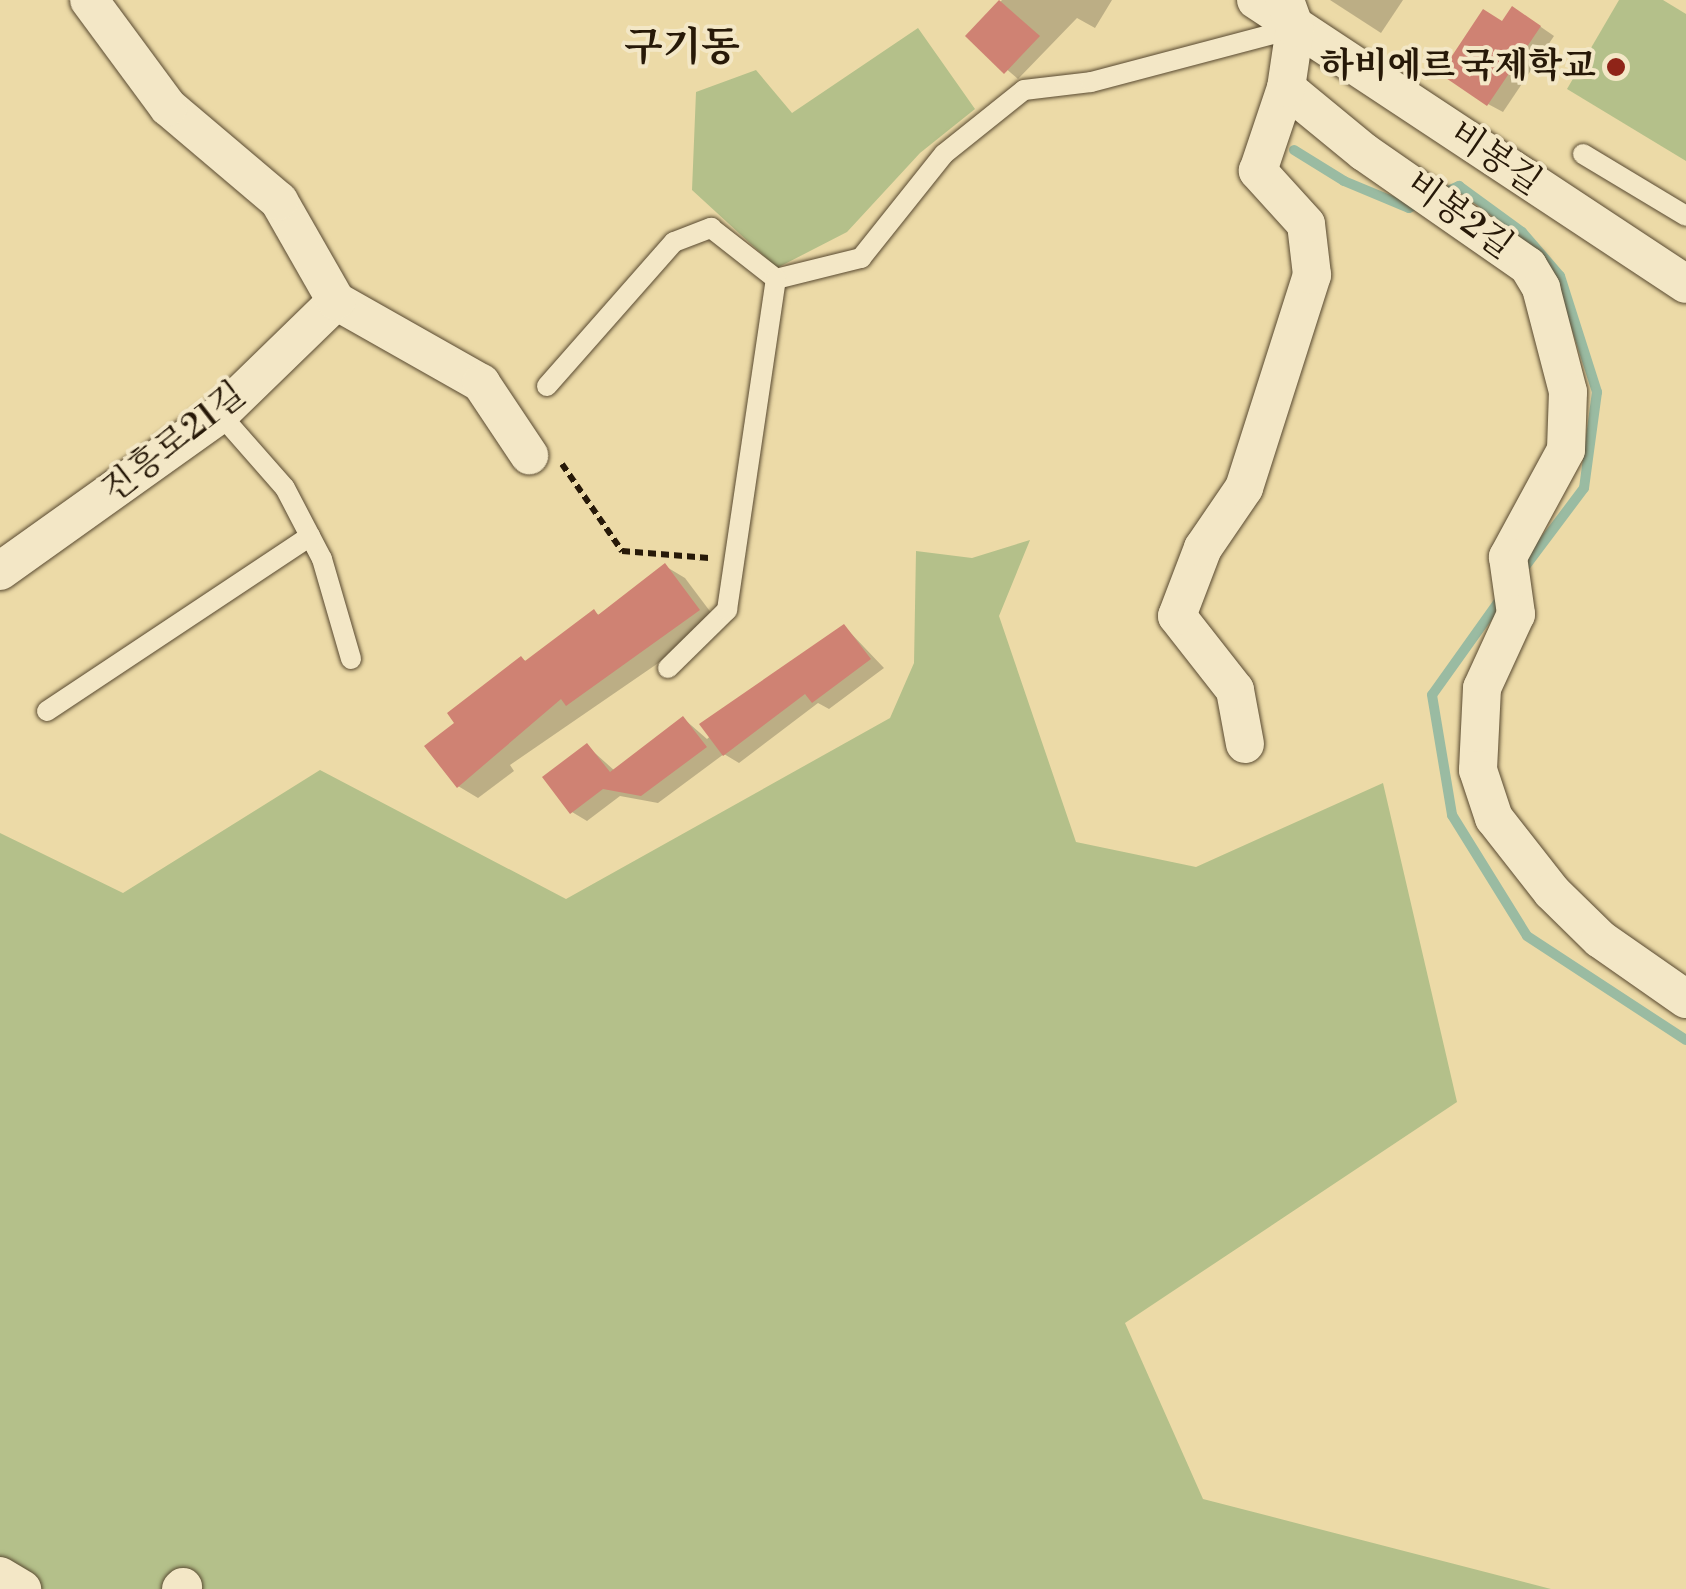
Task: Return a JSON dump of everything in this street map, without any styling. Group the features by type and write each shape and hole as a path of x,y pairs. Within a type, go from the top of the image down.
{"street":[{"path":"89,0 168,107 279,201 336,301 481,383 543,455"},
{"name":"비봉길","path":"1256,0 1290,14 1683,276"},
{"path":"1245,744 1235,690 1177,616 1202,548 1244,488 1312,275 1306,224 1258,170 1286,88 1290,14"},
{"name":"비봉2길","path":"1286,88 1364,152 1414,182 1528,266 1541,288 1568,392 1566,450 1508,557 1516,614 1482,688 1478,770 1494,818 1552,892 1600,939 1686,999"},
{"name":"진흥로21길","path":"0,571 220,414 336,301"},
{"path":"0,1576 22,1589"}],"lane":[{"path":"776,279 861,258 944,154 1024,90 1091,82 1290,14"},
{"path":"1583,154 1686,216"},
{"path":"546,386 674,242 711,228 776,279"},
{"path":"668,668 728,610 776,279"},
{"path":"220,414 284,488 310,536 351,659"},
{"path":"47,711 310,536"}],"path":[{"path":"543,455 622,551 735,560"}],"green space":[{"path":"1619,0 1663,0 1686,14 1686,161 1567,89"},
{"path":"918,28 975,109 920,153 847,232 777,268 692,190 696,92 756,70 792,113"},
{"path":"1030,540 999,616 1076,842 1196,867 1383,783 1457,1102 1125,1323 1203,1499 1551,1589 0,1589 0,833 123,893 320,770 566,899 890,718 914,663 916,551 972,558"}],"building":[{"path":"999,0 1040,36 1004,74 965,36"},
{"path":"1512,6 1541,26 1487,106 1440,74 1483,9 1502,21"},
{"path":"665,563 700,610 566,706 561,699 457,788 424,746 454,723 447,713 521,656 525,661 594,609 598,615"},
{"path":"844,624 871,659 812,703 805,694 723,756 699,724"},
{"path":"683,716 707,747 641,796 603,789 570,814 542,777 587,743 610,772"}],"waterway":[{"path":"1294,150 1344,181 1409,208 1421,202"},
{"path":"1441,194 1459,186 1522,232 1560,276 1597,392 1584,488 1521,572"},
{"path":"1502,597 1432,695 1452,815 1527,936 1686,1040"}],"place":[{"name":"하비에르 국제학교","path":"1616,67"}],"district":[{"name":"구기동","path":"682,48"}]}
